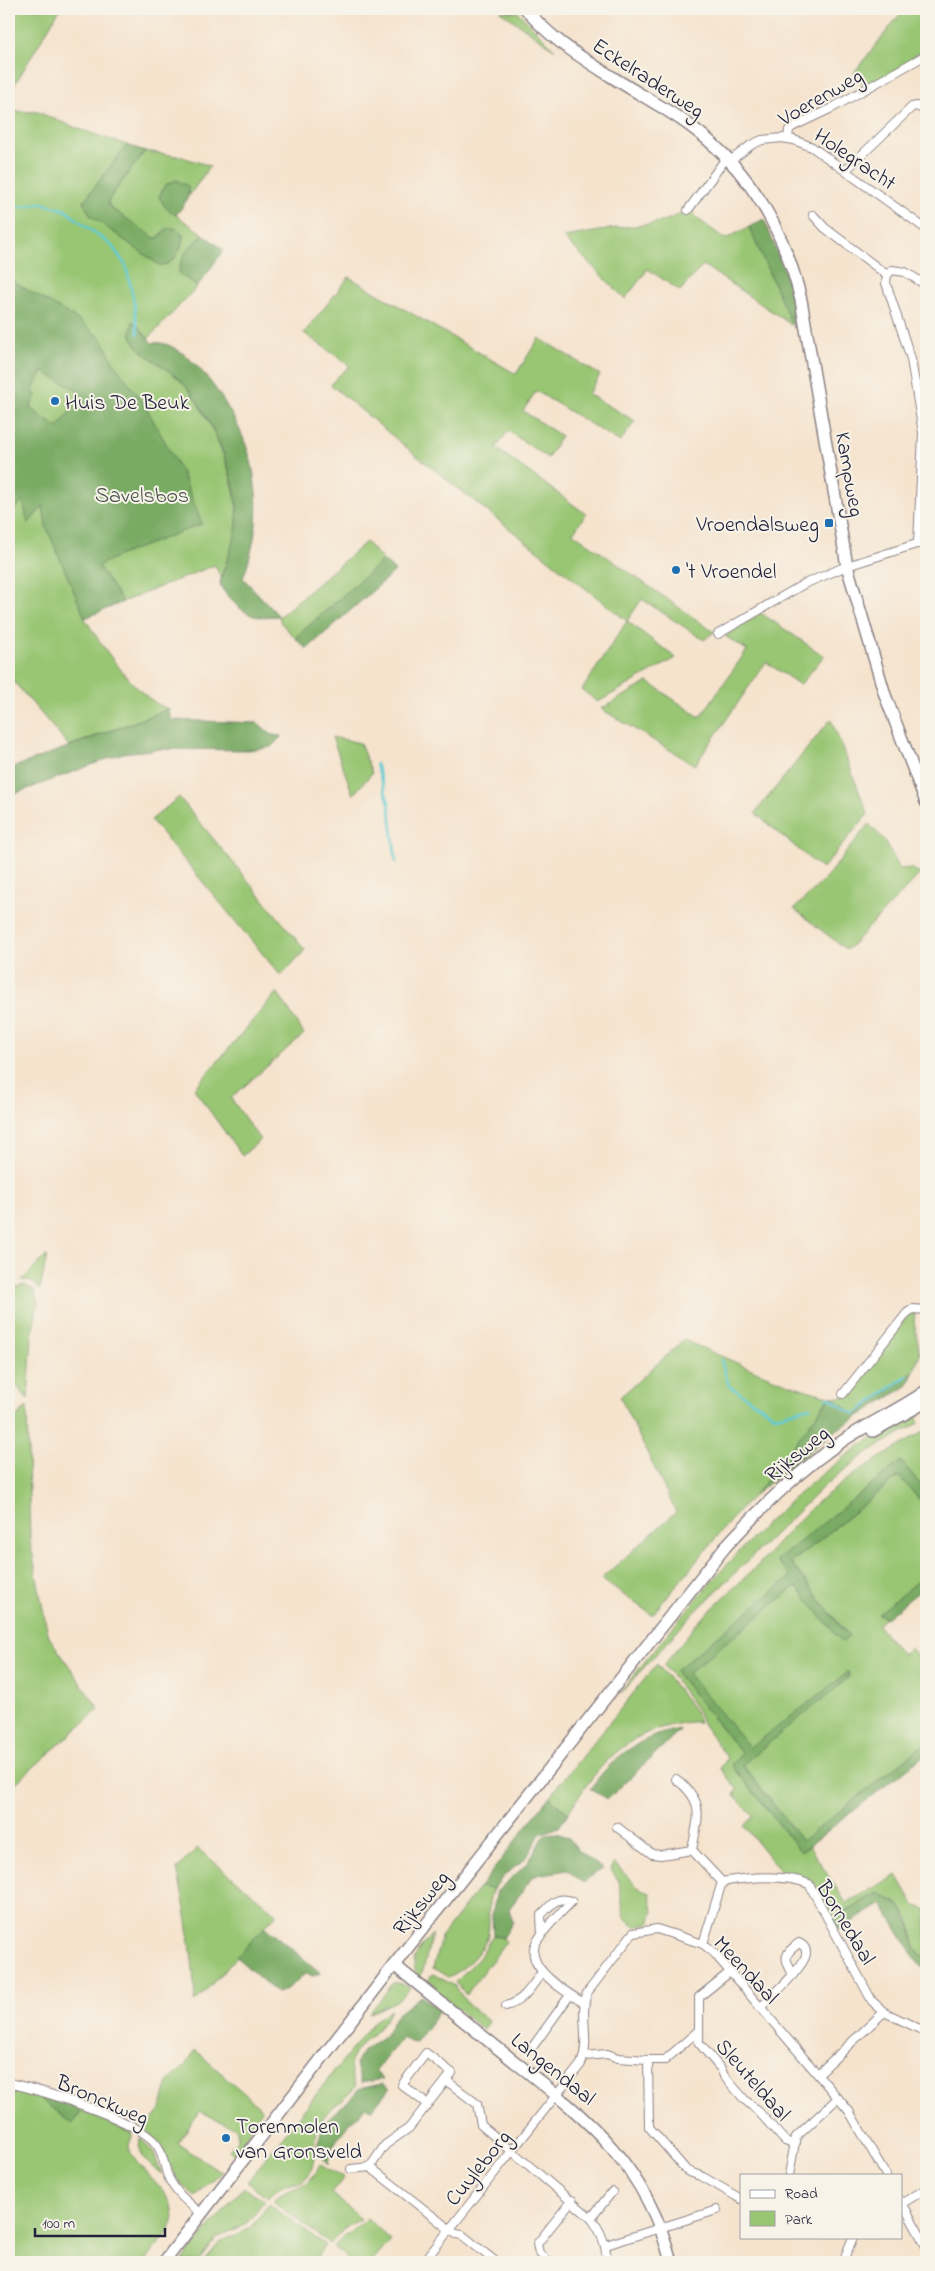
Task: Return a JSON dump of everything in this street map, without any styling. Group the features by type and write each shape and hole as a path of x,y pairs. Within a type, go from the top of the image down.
{"main road":[{"name":"Eckelraderweg","path":"526,9 558,40 689,125 729,160"},
{"name":"Kampweg","path":"729,160 764,204 781,237 794,275 805,324 847,566 885,695 926,802"},
{"name":"Rijksweg","path":"164,2262 394,1965 710,1569 725,1547 794,1478 846,1438 926,1392"},
{"name":"Rijksweg","path":"710,1569 769,1510 813,1471 871,1432 926,1402"},
{"name":"Langendaal","path":"394,1965 585,2118 617,2153 642,2188 660,2228 671,2262"}],"street":[{"name":"Voerenweg","path":"688,210 717,169 729,160 758,142 788,138 789,130 792,127 832,108 926,55"},
{"path":"846,170 912,107 918,106 926,111"},
{"name":"Holegracht","path":"788,138 812,147 926,229"},
{"path":"813,215 825,228 887,275"},
{"path":"718,634 796,588 847,566 922,542 924,430 911,359 886,283 887,275 892,270 905,272 926,285"},
{"path":"843,1394 907,1313 913,1309 926,1310"},
{"path":"676,1779 690,1790 698,1804 692,1850"},
{"path":"617,1827 652,1854 661,1855 692,1850"},
{"path":"692,1850 722,1882 703,1944"},
{"name":"Bornedaal","path":"722,1882 737,1879 783,1878 809,1884 872,2001 884,2012 926,2032"},
{"path":"542,1934 541,1915 555,1900 563,1898 572,1901 542,1934 535,1944 534,1951 537,1966 542,1972 570,1995 584,2003 587,2049 581,2064 558,2095"},
{"name":"Meendaal","path":"584,2003 587,1993 633,1933 656,1930 703,1944 730,1972 838,2098 856,2121 885,2174"},
{"path":"506,2006 515,2004 524,1996 542,1972"},
{"name":"Sleuteldaal","path":"730,1972 699,1997 698,2031 700,2043 721,2069 724,2076 785,2141 793,2144"},
{"path":"760,2008 793,1975"},
{"path":"534,2045 570,1995"},
{"path":"818,2074 884,2012"},
{"name":"Sleuteldaal","path":"585,2056 607,2054 618,2058 665,2060 698,2031"},
{"path":"370,2167 385,2145 408,2128 452,2073 426,2053 402,2085 427,2104"},
{"path":"648,2060 649,2127 687,2171 703,2177 740,2199"},
{"path":"447,2081 477,2104 481,2125 591,2218 599,2228 606,2245 608,2262"},
{"name":"Bronckweg","path":"9,2082 84,2107 148,2136 160,2150 169,2180 178,2194 202,2214"},
{"name":"Cuyleborg","path":"426,2262 449,2229 558,2095"},
{"path":"789,2174 793,2144 798,2134 838,2098"},
{"path":"351,2169 370,2167 449,2229 456,2234 462,2235 496,2262"},
{"path":"926,2189 902,2203 926,2246"},
{"path":"591,2218 612,2192"},
{"path":"550,2262 539,2253 537,2244 572,2200"},
{"path":"606,2245 717,2210"},
{"path":"843,2262 853,2238"}],"green space":[{"path":"9,9 60,9 9,94"},
{"path":"898,9 926,9 926,53 865,89 854,73 901,13"},
{"path":"500,11 518,12 555,50"},
{"name":"Savelsbos","path":"9,111 38,112 76,128 127,145 83,202 159,265 183,243 183,235 165,229 158,238 150,237 111,208 108,203 109,199 145,151 182,157 210,166 189,196 189,191 165,207 204,235 187,251 182,260 179,273 197,287 148,339 137,324 133,325 131,334 181,381 202,409 228,468 237,507 235,537 221,578 215,565 84,617 121,670 133,683 157,704 169,709 69,746 9,676 9,515 22,502 9,506"},
{"path":"127,145 145,151 109,199 108,204 155,238 158,238 168,228 175,228 182,233 182,244 177,255 164,265 159,265 91,216 83,202"},
{"path":"176,180 188,186 189,190 186,202 176,215 165,207 159,197 165,185"},
{"path":"692,203 694,216 725,239 749,227 792,325 703,265 680,291 648,269 625,299 563,237 654,223 676,216 685,211"},
{"path":"764,219 789,282 794,324 792,325 749,227"},
{"path":"204,235 224,250 197,287 179,273 187,251"},
{"path":"349,277 516,374 539,338 600,375 588,394 635,421 620,442 536,391 523,411 561,436 548,458 508,431 496,448 586,514 573,533 714,632 704,640 642,599 627,621 413,453 331,385 350,366 304,333"},
{"path":"9,279 77,319 102,339 113,361 147,409 182,473 202,524 120,555 98,566 123,602 85,618 46,526 43,506 28,524 23,501 9,515","holes":["43,372 75,389 78,394 76,403 58,428 30,408 36,396 33,389"]},
{"path":"133,321 152,343 167,344 181,352 196,365 223,399 242,434 254,476 257,509 253,544 243,578 279,616 260,617 249,614 234,602 220,583 237,524 237,508 229,469 212,428 192,394 176,376 145,353 134,341 131,333"},
{"path":"366,542 383,560 295,638 281,623 279,617"},
{"path":"383,560 395,571 307,649 295,638"},
{"path":"761,613 824,656 800,685 766,662 695,765 601,709 648,682 698,716 701,716 747,650 725,636"},
{"path":"627,621 676,658 598,702 582,690"},
{"path":"169,709 171,720 258,723 272,735 282,736 271,747 249,750 160,749 123,753 9,796 9,769"},
{"path":"831,719 868,814 822,869 755,813"},
{"path":"332,737 360,743 372,773 353,795"},
{"path":"179,797 305,950 281,976 151,820"},
{"path":"869,824 884,839 900,869 911,868 920,874 847,950 794,909 823,881"},
{"path":"277,992 304,1034 231,1098 260,1140 242,1156 194,1089"},
{"path":"47,1255 40,1290 34,1283 22,1280"},
{"path":"24,1285 34,1290 38,1303 32,1335 28,1399 9,1378 9,1293 16,1287"},
{"path":"915,1311 914,1322 920,1354 914,1371 856,1415 830,1396 844,1397 907,1317"},
{"path":"684,1340 766,1375 812,1392 830,1396 772,1476 734,1516 652,1615 601,1579 676,1512 620,1397"},
{"path":"914,1371 907,1386 835,1431 757,1493 831,1396 856,1415"},
{"path":"27,1407 30,1541 46,1625 49,1637 99,1709 9,1789 9,1424"},
{"path":"915,1412 919,1423 868,1452 825,1485 693,1614 615,1699 715,1578 787,1504 827,1470 869,1440"},
{"path":"926,1430 926,1491 901,1461 777,1561 791,1577 675,1671 742,1754 731,1764 801,1852 809,1846 846,1903 897,1875 915,1906 926,1909 926,1960 915,1945 912,1928 907,1916 899,1905 888,1897 875,1894 832,1919 812,1885 786,1878 744,1826 753,1816 734,1795 737,1789 720,1768 727,1759 726,1756 703,1725 697,1710 664,1665 697,1623 758,1565 816,1503 860,1470"},
{"path":"901,1461 926,1491 926,1507 899,1476 791,1563 849,1637 842,1642 796,1586 688,1673 750,1748 847,1673 846,1671 849,1673 847,1679 742,1765 802,1841 926,1743 926,1754 801,1852 731,1764 742,1754 675,1671 790,1577 777,1560"},
{"path":"899,1476 926,1507 926,1575 879,1614 884,1618 878,1625 902,1655 911,1648 917,1655 926,1648 926,1743 802,1841 742,1764 850,1676 847,1673 750,1749 687,1674 796,1585 842,1641 849,1636 791,1563"},
{"path":"926,1575 926,1586 886,1618 878,1614"},
{"path":"657,1664 695,1711 699,1722 668,1726 651,1731 622,1748 609,1759 587,1784 568,1813 549,1797"},
{"path":"681,1729 608,1799 590,1789 608,1767 629,1749 653,1736"},
{"path":"549,1797 568,1813 559,1827 540,1834 527,1857 504,1876 493,1889 480,1887"},
{"path":"556,1833 568,1837 579,1851 603,1869 589,1877 584,1883 567,1870 537,1875 532,1878 509,1909 513,1922 503,1938 493,1935 492,1915 497,1891 528,1863 546,1834"},
{"path":"197,1848 277,1914 195,2002 189,1935 177,1869"},
{"path":"614,1863 641,1890 650,1893 653,1911 649,1923 635,1927 624,1917 619,1881 610,1869"},
{"path":"480,1887 493,1889 489,1901 489,1929 486,1941 472,1960 448,1977 433,1968 441,1937"},
{"path":"875,1894 881,1894 900,1906 911,1926 912,1938 916,1949 926,1960 926,1970 917,1962 882,1904 838,1930 832,1919"},
{"path":"265,1927 321,1973 313,1976 305,1974 289,1987 277,1993 236,1957"},
{"path":"432,1934 423,1970 419,1977 415,1971 414,1959"},
{"path":"493,1935 503,1938 506,1942 466,1995 455,1982 479,1958"},
{"path":"433,1974 455,1986 468,2005 489,2022 483,2030 428,1984"},
{"path":"393,1983 400,1983 411,1988 396,2001 369,2014"},
{"path":"421,1996 440,2010 416,2043 410,2042 403,2037 375,2071 383,2079 361,2083 356,2065 358,2058 363,2051 384,2036 398,2013"},
{"path":"391,2010 378,2029 355,2053 351,2062 351,2073 356,2086 322,2119 315,2139 312,2168 305,2179 299,2183 282,2187 268,2197 247,2182 374,2021"},
{"path":"195,2050 262,2109 235,2156 229,2150 237,2140 237,2129 199,2111 178,2144 222,2172 201,2190 196,2197 180,2182 159,2145 145,2129 160,2110 168,2082 187,2063"},
{"path":"382,2084 389,2089 372,2109 365,2107 341,2134 332,2149 328,2165 319,2149 320,2136 324,2124 352,2098 358,2089"},
{"path":"9,2087 36,2095 71,2123 82,2110 133,2134 129,2145 131,2153 163,2191 170,2201 173,2212 171,2227 144,2262 9,2262"},
{"path":"36,2095 82,2110 72,2124"},
{"path":"140,2138 153,2152 162,2174 145,2159 140,2150"},
{"path":"320,2164 344,2177 332,2193 360,2219 344,2229 330,2244 273,2201 287,2191 310,2180"},
{"path":"243,2187 265,2200 247,2223 217,2238 199,2262 181,2262"},
{"path":"269,2204 325,2245 314,2262 203,2262 220,2242 251,2227"},
{"path":"367,2218 391,2240 372,2262 351,2262 334,2247 346,2234 349,2234"}],"waterway":[{"path":"9,209 41,203 65,210 112,246 126,266 134,302 138,334"},
{"path":"376,764 389,803 396,862"},
{"path":"721,1360 729,1386 776,1416 810,1407"},
{"path":"827,1398 829,1397 855,1414 908,1375"}],"place":[{"name":"Huis De Beuk","path":"55,401"},
{"name":"Vroendalsweg","path":"829,523"},
{"name":"'t Vroendel","path":"676,570"},
{"name":"Torenmolen van Gronsveld","path":"226,2138"}]}
